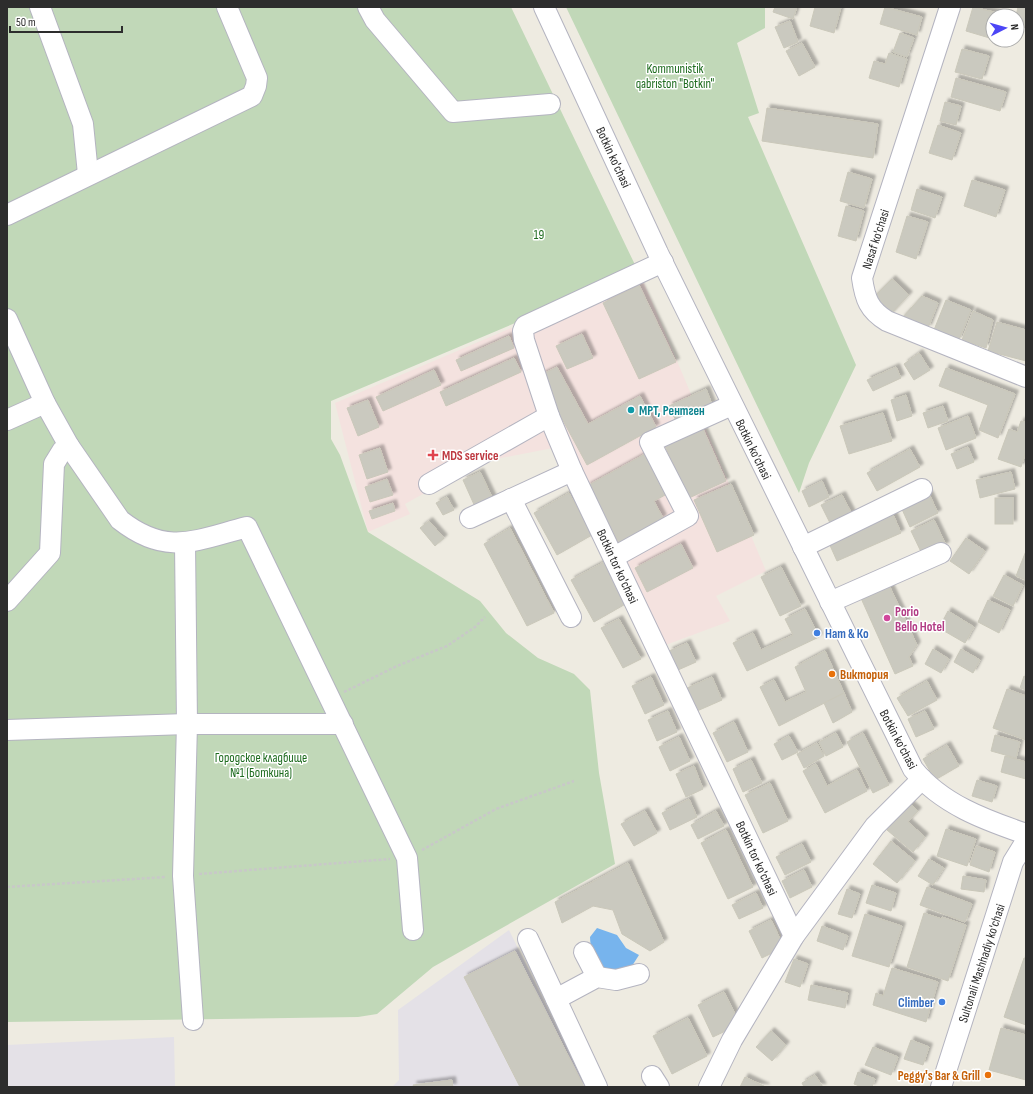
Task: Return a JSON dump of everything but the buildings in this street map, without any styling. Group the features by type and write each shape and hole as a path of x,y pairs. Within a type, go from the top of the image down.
{"street":[{"path":"40,7 83,124 88,174"},
{"path":"7,215 88,174 252,96 257,78 227,7"},
{"path":"368,7 375,20 453,112 550,104"},
{"name":"Botkin ko'chasi","path":"544,7 663,262 732,405 907,758 922,779 948,800 962,808 1026,834"},
{"name":"Nasaf ko'chasi","path":"950,7 862,278 865,296 875,314 887,321 1026,377"},
{"name":"Botkin tor ko'chasi","path":"663,262 525,326 523,331 524,340 549,416 572,470 794,936"},
{"path":"7,319 44,403 69,446 120,520 132,529 151,539 173,544 185,543 247,527 344,724 407,858 413,930"},
{"path":"7,420 44,403"},
{"path":"614,557 688,516 650,442 732,405"},
{"path":"429,484 549,416"},
{"path":"7,600 50,553 54,464 62,452 69,446"},
{"path":"470,518 572,470"},
{"path":"803,547 922,489"},
{"path":"511,499 571,617"},
{"path":"185,543 187,724 183,876 192,1020"},
{"path":"830,602 941,553"},
{"path":"7,730 187,724 344,724"},
{"path":"709,1087 732,1040 794,936 875,826 922,779"},
{"name":"Sultonali Mashhadiy ko'chasi","path":"941,1087 1013,862 1026,841"},
{"name":"Sultonali Mashhadiy ko'chasi","path":"952,1087 1021,874 1026,854"},
{"path":"528,939 597,1087"},
{"path":"584,952 597,977"},
{"path":"556,999 597,977 616,980 639,974"}],"path":[{"path":"331,699 397,666 447,646 475,627 485,617"},
{"path":"7,887 183,876 407,858 496,809 574,781"}],"shaded area":[{"name":"MDS service","path":"641,276 766,571 716,596 730,621 663,646 553,448 480,462 405,504 410,514 368,532 335,403 511,328 525,326"},
{"path":"509,930 586,1087 392,1087 399,1080 398,1010"},
{"path":"174,1037 175,1087 7,1087 7,1045"}],"green space":[{"name":"Городское кладбище №1 (Боткина)","path":"7,7 511,7 638,271 331,401 331,439 340,455 368,532 480,601 506,633 538,658 574,674 590,690 599,773 615,864 433,967 377,1014 358,1017 7,1022"},
{"name":"Kommunistik qabriston \"Botkin\"","path":"566,7 765,7 765,28 737,43 759,113 748,117 856,365 809,463 799,493"}],"water":[{"path":"597,928 617,935 626,948 639,955 632,966 613,973 602,966 593,955 590,937"}],"place":[{"name":"МРТ, Рентген","path":"631,410"},
{"name":"MDS service","path":"433,455"},
{"name":"Porio Bello Hotel","path":"887,618"},
{"name":"Нат & Ко","path":"817,633"},
{"name":"Виктория","path":"832,674"},
{"name":"Climber","path":"942,1002"},
{"name":"Peggy's Bar & Grill","path":"988,1075"}],"park label":[{"name":"19","path":"539,234"}]}
